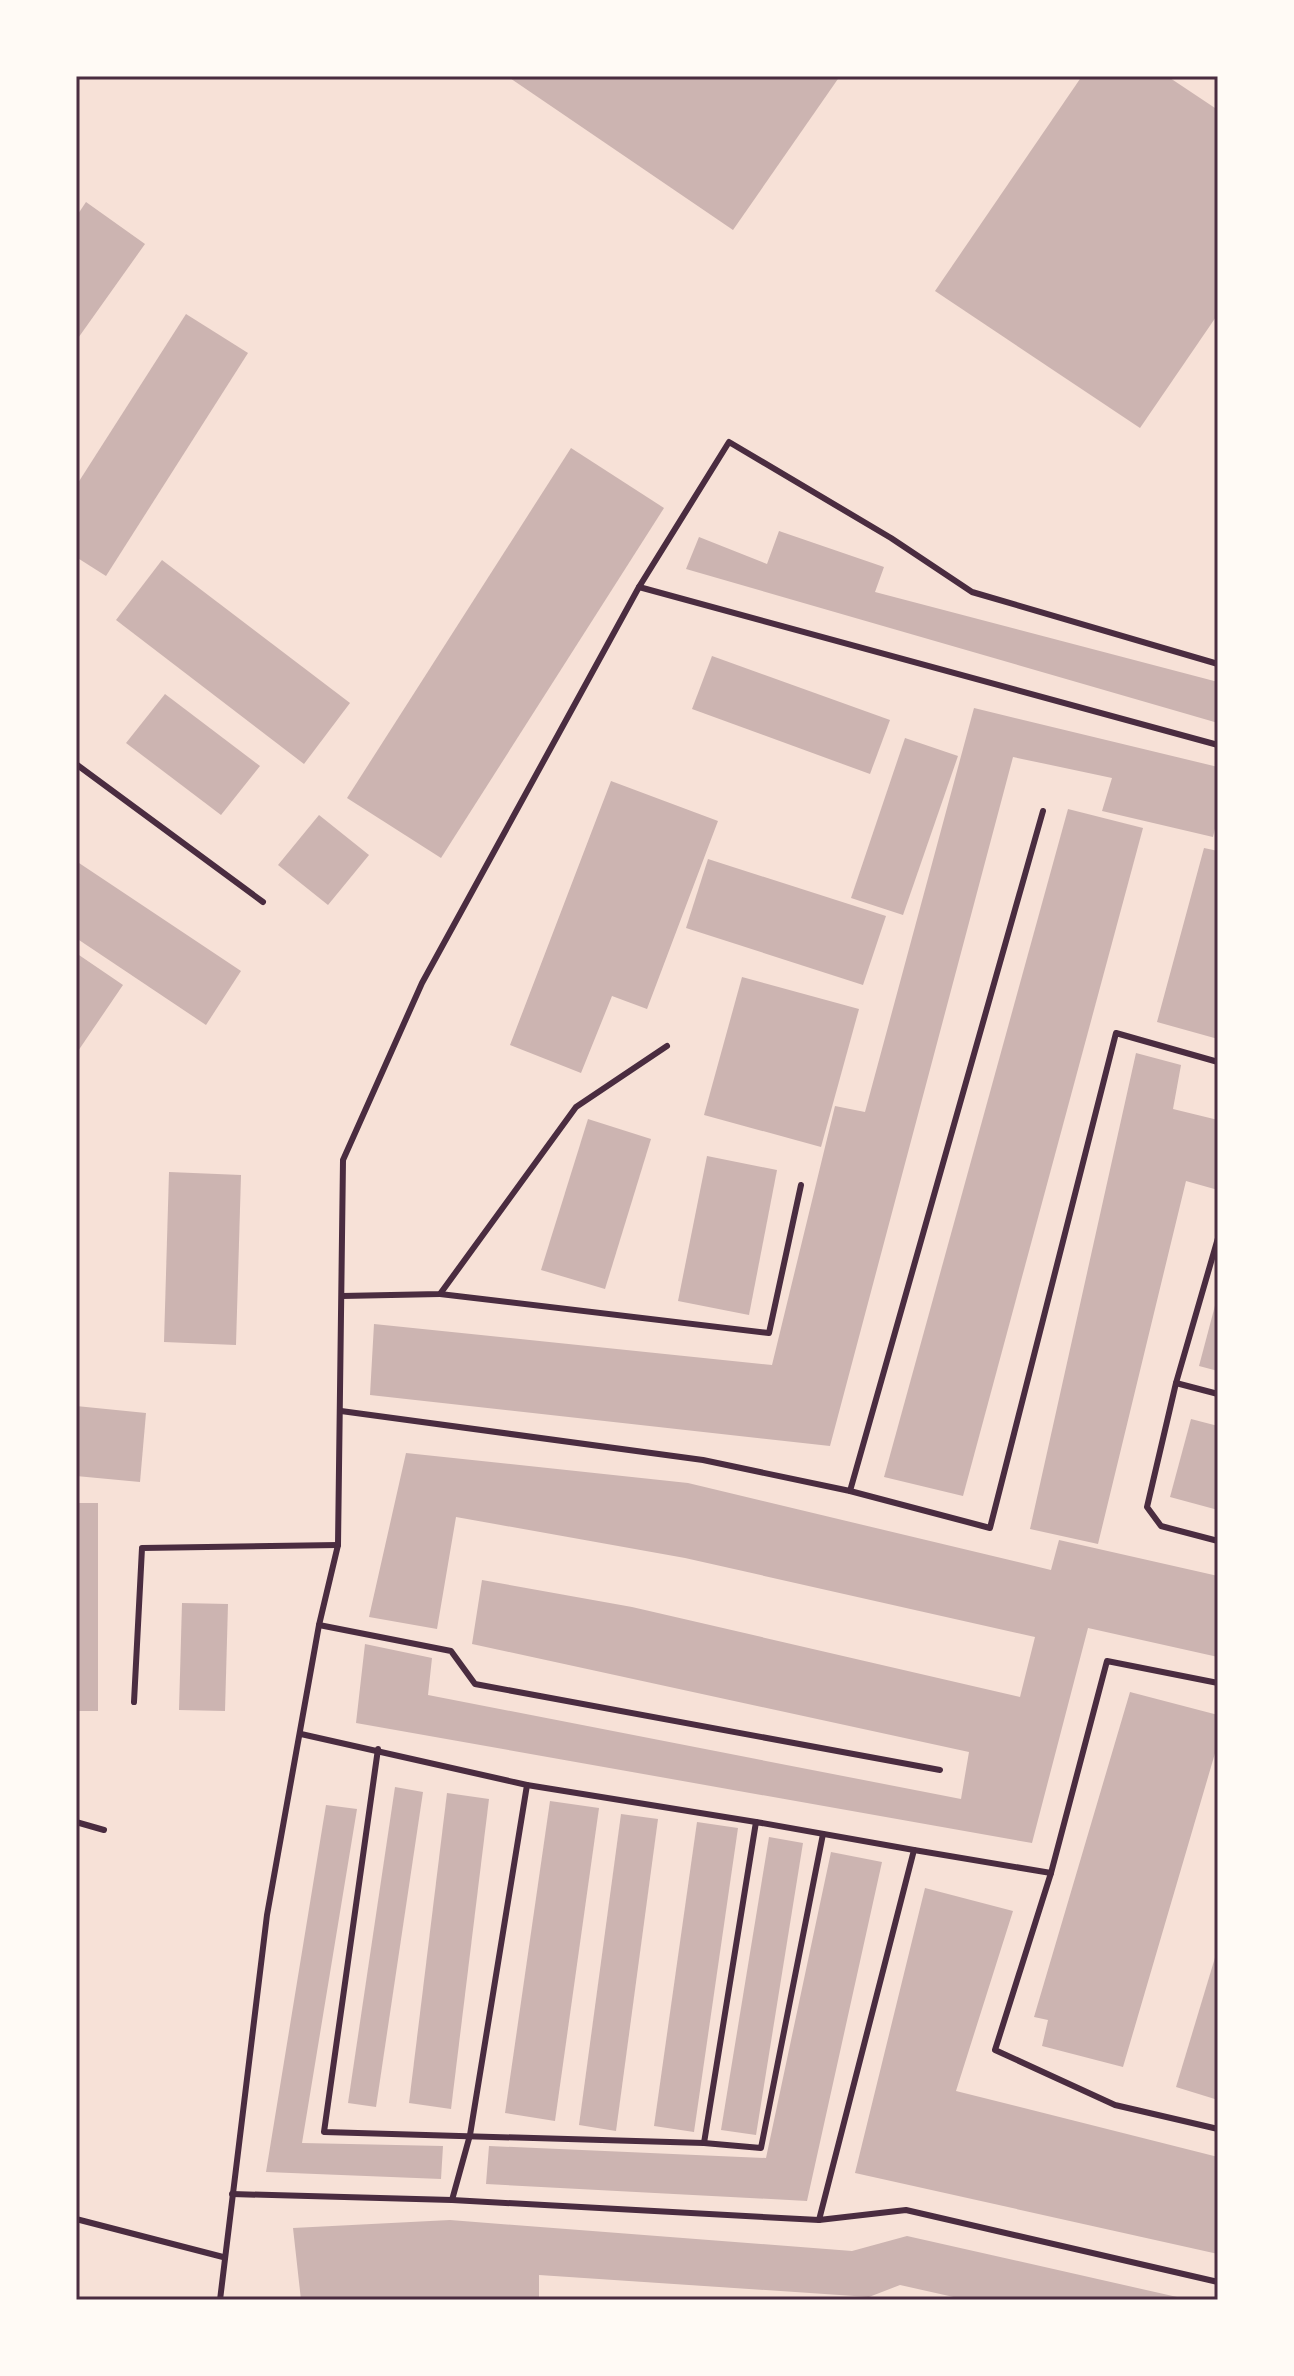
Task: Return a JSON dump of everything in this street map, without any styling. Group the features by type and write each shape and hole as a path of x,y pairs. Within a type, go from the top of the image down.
{"lane":[{"path":"220,2300 267,1915 319,1625 338,1545 343,1160 422,983 639,587 729,442 891,538 972,592 1218,664"},
{"path":"639,587 1218,745"},
{"path":"76,764 263,902"},
{"path":"850,1491 1043,811"},
{"path":"341,1411 703,1460 850,1491 990,1528 1116,1033 1218,1062"},
{"path":"440,1294 576,1107 667,1046"},
{"path":"342,1296 440,1294 769,1333 801,1185"},
{"path":"1218,1238 1176,1383 1147,1507 1161,1526 1218,1541"},
{"path":"1176,1383 1218,1394"},
{"path":"134,1702 142,1548 338,1545"},
{"path":"319,1625 451,1651 475,1684 940,1770"},
{"path":"1218,1683 1107,1661 1051,1873 995,2050 1115,2105 1218,2129"},
{"path":"301,1734 527,1785 1051,1873"},
{"path":"378,1749 324,2132 704,2143 761,2148 823,1834"},
{"path":"452,2200 470,2135 527,1785"},
{"path":"76,1822 104,1830"},
{"path":"704,2143 756,1822"},
{"path":"819,2220 914,1850"},
{"path":"232,2194 452,2200 819,2220 906,2210 1218,2282"},
{"path":"76,2219 223,2257"}],"building":[{"path":"507,76 840,76 733,230"},
{"path":"1082,76 1167,76 1218,110 1218,314 1140,428 935,291"},
{"path":"86,202 145,244 76,341 76,217"},
{"path":"186,314 248,353 106,576 76,557 76,486"},
{"path":"571,448 664,508 441,858 347,798"},
{"path":"779,531 884,567 875,592 1218,682 1218,723 686,569 699,537 767,564"},
{"path":"162,560 350,703 304,764 116,620"},
{"path":"712,656 890,720 870,774 692,709"},
{"path":"165,694 260,766 221,815 126,743"},
{"path":"974,708 1218,767 1218,816 1213,837 1102,811 1112,778 1013,757 830,1446 370,1395 374,1324 772,1365 835,1106 865,1112"},
{"path":"905,738 958,756 903,915 851,898"},
{"path":"611,781 718,821 647,1009 612,996 581,1073 510,1045"},
{"path":"1068,809 1143,828 963,1496 884,1477"},
{"path":"319,815 369,855 328,905 278,865"},
{"path":"1204,848 1218,851 1218,948 1215,961 1218,962 1218,1039 1157,1022"},
{"path":"708,859 886,916 863,985 686,928"},
{"path":"76,861 241,971 206,1025 76,938"},
{"path":"76,953 123,985 76,1054"},
{"path":"742,977 859,1009 821,1147 704,1115"},
{"path":"1136,1053 1181,1065 1173,1109 1218,1120 1218,1190 1186,1181 1098,1544 1030,1529"},
{"path":"588,1119 651,1139 605,1289 541,1270"},
{"path":"707,1156 777,1170 749,1315 678,1301"},
{"path":"169,1172 241,1175 236,1345 164,1342"},
{"path":"1218,1298 1218,1371 1199,1366"},
{"path":"76,1406 146,1413 140,1482 76,1476"},
{"path":"1191,1419 1218,1426 1218,1510 1170,1497"},
{"path":"406,1453 688,1483 1051,1570 1059,1540 1218,1576 1218,1657 1088,1628 1032,1843 356,1723 365,1644 432,1658 428,1695 961,1799 969,1752 472,1644 482,1580 632,1607 1020,1697 1035,1637 685,1558 456,1517 437,1629 369,1617"},
{"path":"76,1503 98,1503 98,1711 76,1711"},
{"path":"182,1603 228,1604 225,1711 179,1710"},
{"path":"1130,1692 1218,1715 1218,1743 1123,2067 1042,2046 1048,2020 1034,2017"},
{"path":"395,1787 423,1792 376,2107 348,2103"},
{"path":"447,1793 489,1799 451,2109 409,2103"},
{"path":"550,1801 599,1808 555,2121 505,2113"},
{"path":"326,1805 357,1809 302,2143 443,2146 441,2179 266,2172"},
{"path":"621,1814 658,1819 616,2131 579,2125"},
{"path":"697,1822 738,1828 694,2132 654,2126"},
{"path":"769,1837 803,1843 756,2135 721,2130"},
{"path":"831,1852 882,1862 807,2201 486,2184 489,2146 766,2158"},
{"path":"925,1888 1013,1911 956,2091 1218,2157 1218,2254 855,2173"},
{"path":"1218,1951 1218,2100 1176,2087"},
{"path":"450,2220 852,2251 907,2236 1186,2299 967,2300 900,2285 869,2297 539,2275 539,2300 301,2300 293,2228"}]}
